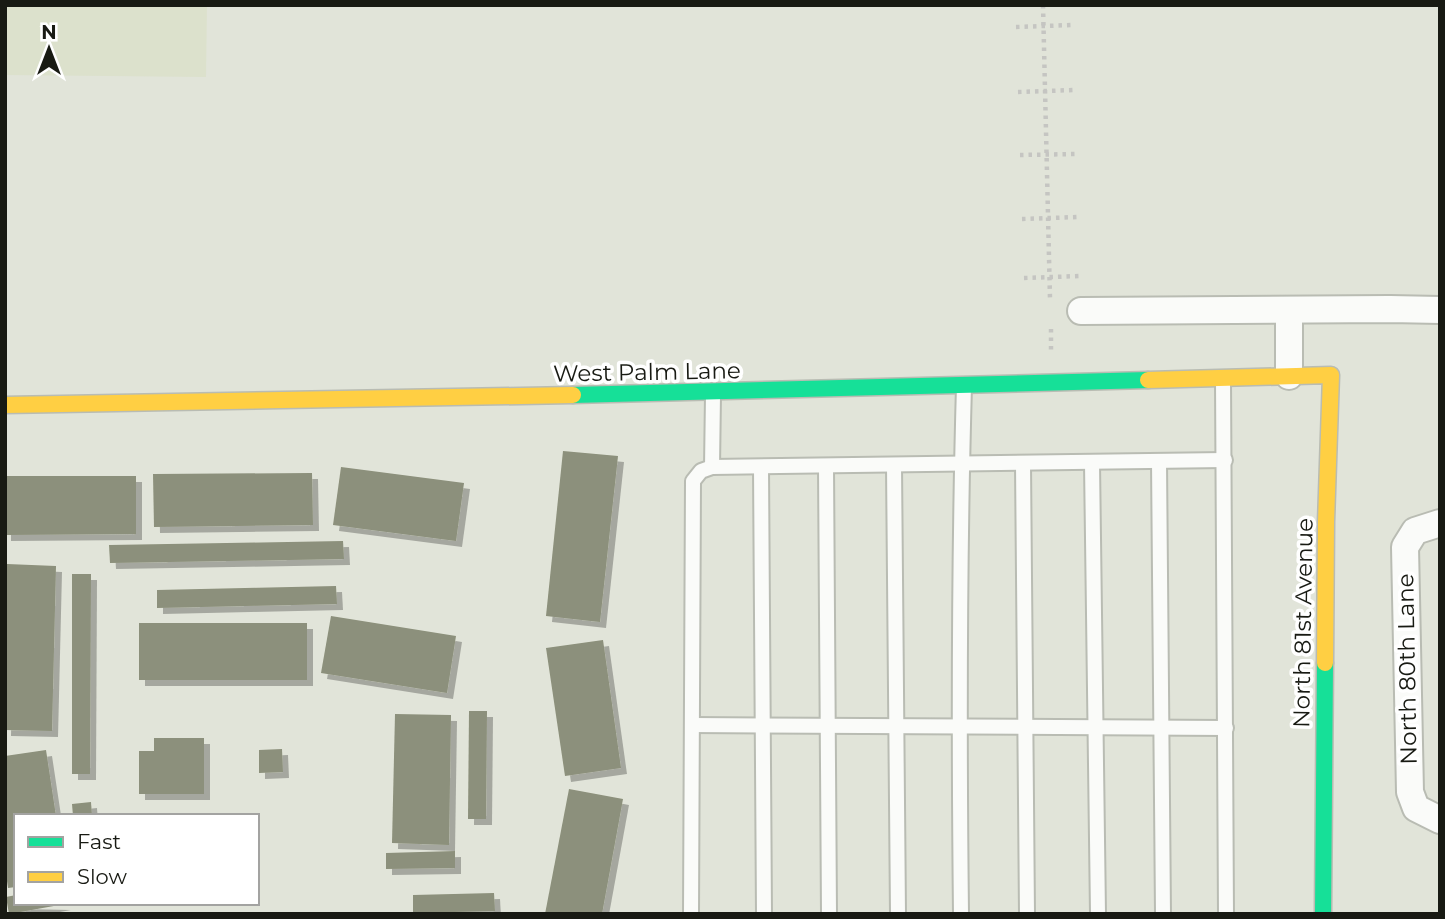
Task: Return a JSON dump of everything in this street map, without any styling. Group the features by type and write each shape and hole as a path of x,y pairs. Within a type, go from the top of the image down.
{"street":[{"path":"1289,310 1289,376"},
{"path":"1081,311 1440,310"},
{"name":"North 81st Avenue","path":"1289,376 1331,375 1326,522 1323,914"},
{"name":"West Palm Lane","path":"5,405 713,393 1289,376"},
{"name":"North 80th Lane","path":"1427,527 1405,547 1410,792 1428,814"}],"lane":[{"path":"1223,378 1226,914"},
{"path":"961,914 960,464 964,384"},
{"path":"712,467 713,393"},
{"path":"691,914 693,481 701,471 712,467 1225,460"},
{"path":"1158,461 1163,914"},
{"path":"1092,463 1098,914"},
{"path":"1023,464 1027,914"},
{"path":"894,465 898,914"},
{"path":"826,466 830,914"},
{"path":"761,467 764,914"},
{"path":"692,725 1226,728"}],"path":[{"path":"1043,5 1050,299"},
{"path":"1016,27 1072,25"},
{"path":"1018,92 1074,90"},
{"path":"1020,155 1076,154"},
{"path":"1022,219 1078,218"},
{"path":"1024,278 1080,276"},
{"path":"1051,330 1052,360"}],"shaded area":[{"path":"5,5 207,5 206,77 5,75"}],"building":[{"path":"563,451 618,456 600,622 546,616"},
{"path":"341,467 464,483 456,541 333,525"},
{"path":"312,473 313,525 154,527 153,474"},
{"path":"5,476 136,476 136,534 5,535"},
{"path":"343,541 344,559 110,563 109,545"},
{"path":"7,564 56,566 52,731 5,730"},
{"path":"72,574 91,574 90,774 72,774"},
{"path":"336,586 337,604 157,608 157,590"},
{"path":"331,616 456,636 447,693 321,673"},
{"path":"139,623 307,623 307,680 139,680"},
{"path":"603,640 621,768 565,776 546,648"},
{"path":"469,711 487,711 486,819 468,819"},
{"path":"395,714 451,715 449,845 392,843"},
{"path":"154,738 204,738 204,794 139,794 139,751 154,751"},
{"path":"282,749 283,772 259,773 259,750"},
{"path":"46,750 56,814 14,814 14,887 8,888 5,867 5,756"},
{"path":"569,789 623,799 602,914 545,914"},
{"path":"91,802 92,814 73,814 72,804"},
{"path":"455,851 455,868 386,869 386,853"},
{"path":"494,893 495,911 413,913 413,895"},
{"path":"14,895 14,905 59,905 9,914 6,897"}],"traffic: fast":[{"path":"573,395 1148,380"},
{"path":"1323,914 1325,663"}],"traffic: slow":[{"path":"1148,380 1331,375 1325,663"},
{"path":"5,405 573,395"}]}
